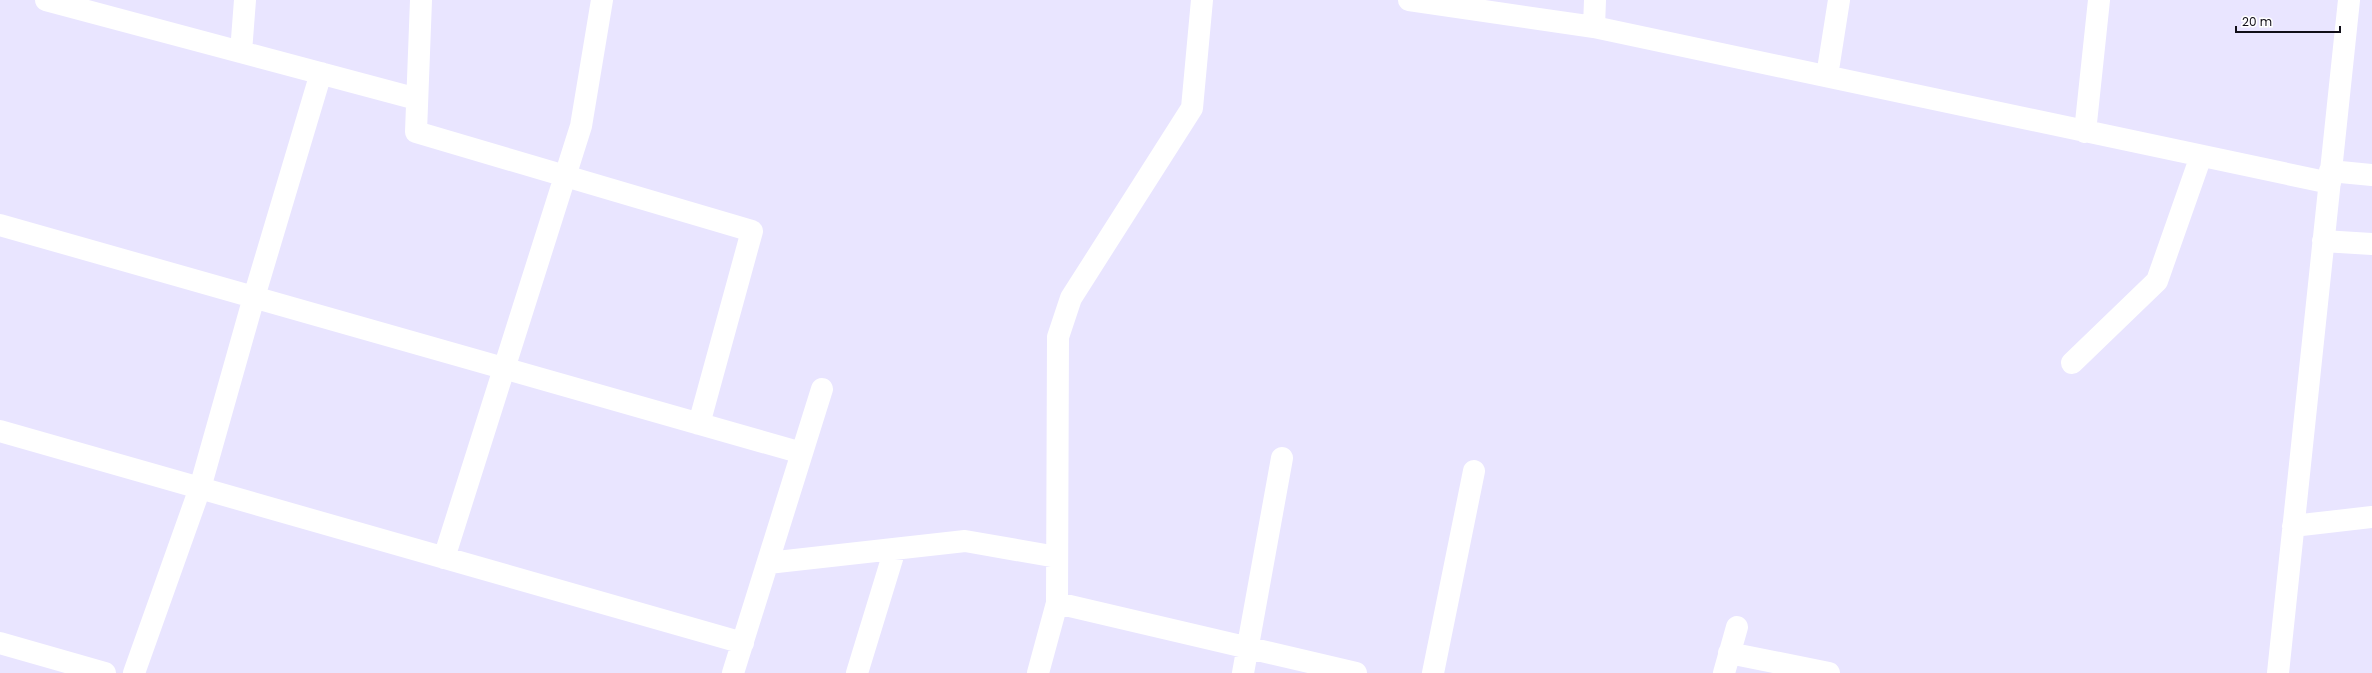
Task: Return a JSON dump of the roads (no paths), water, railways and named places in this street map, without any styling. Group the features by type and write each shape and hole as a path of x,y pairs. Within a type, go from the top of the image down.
{"street":[{"path":"46,0 417,99"},
{"path":"241,52 245,0"},
{"path":"421,0 416,132 752,231 699,424"},
{"path":"444,558 581,126 602,0"},
{"path":"1038,673 1057,603 1058,337 1070,298 1192,108 1202,0"},
{"path":"1409,0 1594,27 2201,156 2330,177 2372,175"},
{"path":"1594,27 1595,0"},
{"path":"1827,76 1839,0"},
{"path":"2085,132 2099,0"},
{"path":"2278,673 2349,0"},
{"path":"134,673 200,488 254,297 321,73"},
{"path":"2072,363 2157,281 2201,156"},
{"path":"0,225 802,453"},
{"path":"2323,241 2372,244"},
{"path":"733,673 822,389"},
{"path":"0,431 743,642"},
{"path":"1243,673 1282,458"},
{"path":"1433,673 1474,471"},
{"path":"2293,526 2372,517"},
{"path":"768,563 965,541 1057,557"},
{"path":"857,673 895,549"},
{"path":"1057,603 1356,673"},
{"path":"1736,627 1727,663 1829,673"},
{"path":"0,643 105,673"}]}
